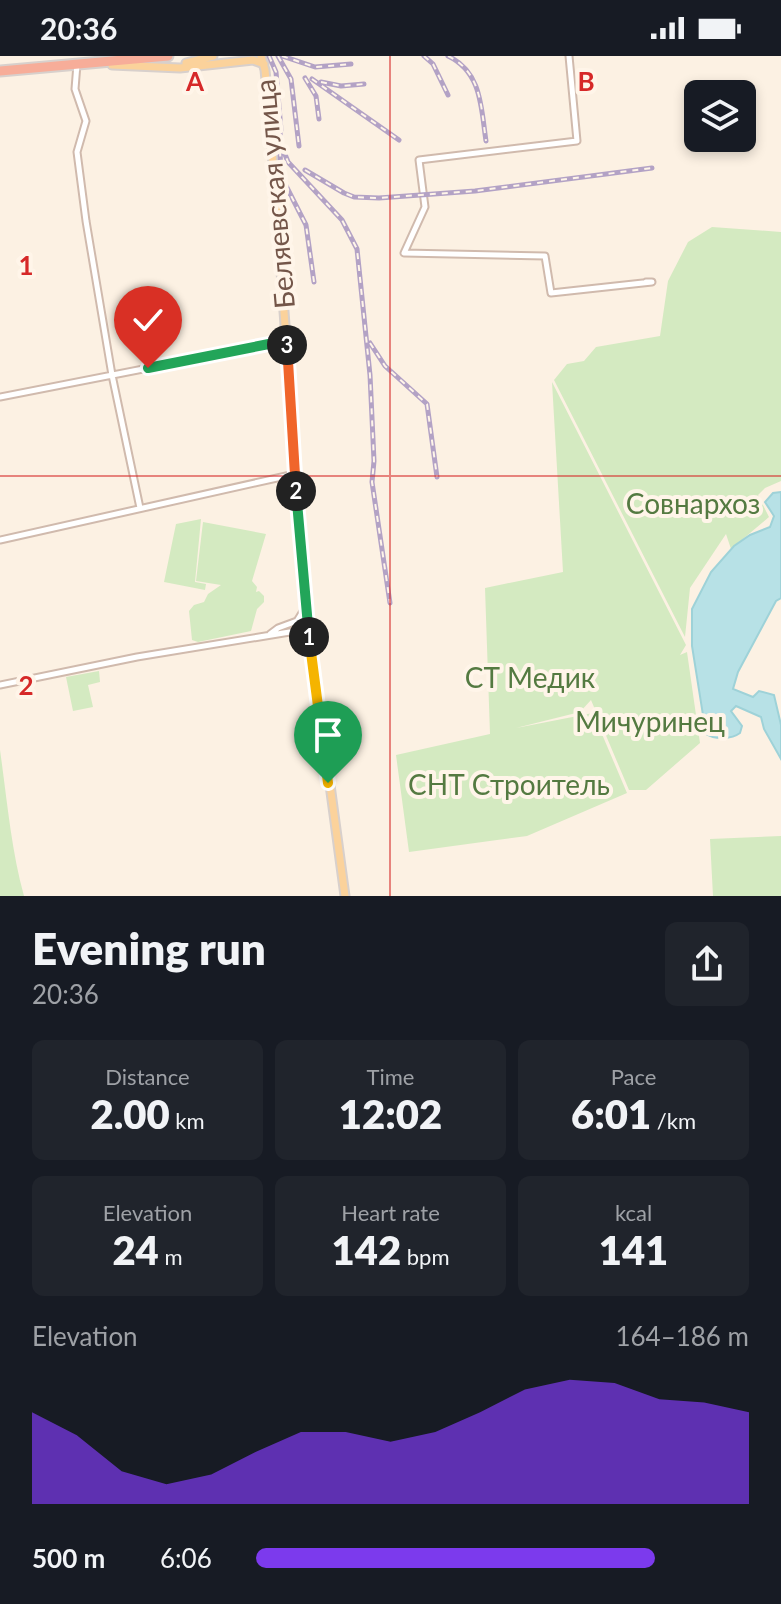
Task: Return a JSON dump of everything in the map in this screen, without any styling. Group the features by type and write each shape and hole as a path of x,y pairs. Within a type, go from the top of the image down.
{"highway":[{"path":"0,71 168,56"}],"main road":[{"path":"99,62 112,56"},
{"path":"168,56 170,61 178,64 213,56"},
{"path":"99,62 180,68 263,60"},
{"name":"Беляевская улица","path":"263,60 308,629 345,896"}],"street":[{"path":"569,56 575,143 419,160 425,207 404,253 545,256 551,293 646,282"},
{"path":"77,64 74,84 86,125 77,152 112,375 140,508"},
{"path":"0,397 286,341"},
{"path":"0,540 295,474"},
{"path":"268,636 278,628 297,621 306,607"},
{"path":"0,685 124,659 308,629"}],"green space":[{"name":"Совнархоз","path":"712,227 781,232 781,481 758,495 769,517 731,549 726,534 690,588 685,637 554,380 567,364 584,361 596,347 660,336 668,281 688,242"},
{"path":"552,382 686,645 680,655 687,652 700,743 646,790 629,790 591,700 580,712 516,728 593,713 627,793 527,836 409,852 396,755 490,734 485,588 563,572"},
{"path":"201,519 195,582 206,584 205,590 164,582 176,524"},
{"path":"203,522 266,534 252,581 257,587 256,592 264,596 264,602 257,609 251,631 198,642 192,640 189,611 194,605 204,602 208,594 221,585 196,581"},
{"path":"99,671 100,682 88,685 93,707 73,711 66,677"},
{"path":"0,750 13,842 24,896 0,896"},
{"path":"781,836 781,896 713,896 710,839"}],"water":[{"path":"781,492 781,598 776,601 738,672 733,689 753,697 759,691 774,695 781,725 781,759 764,729 761,717 736,706 731,711 742,726 740,733 723,738 706,734 692,646 692,609 711,572 734,546 770,527 774,516 765,502 773,493"}],"railway":[{"path":"269,56 276,72 281,130"},
{"path":"278,56 291,79 299,146"},
{"path":"282,56 315,67 351,64"},
{"path":"424,56 433,64 448,95"},
{"path":"448,56 468,71 474,81 486,141"},
{"path":"305,78 316,96 319,119"},
{"path":"312,79 399,140"},
{"path":"321,82 341,86 364,84"},
{"path":"314,282 306,225 281,176 279,122 281,144 288,162 342,220 357,249 370,375 372,482 390,603"},
{"path":"305,170 354,197 379,198 475,191 652,168"},
{"path":"370,343 385,366 427,404 437,477"}],"route":[{"path":"148,368 286,341 308,629 328,783"}],"park label":[{"name":"СТ Медик","path":"530,678"},
{"name":"Мичуринец","path":"650,722"},
{"name":"СНТ Строитель","path":"509,785"}]}
